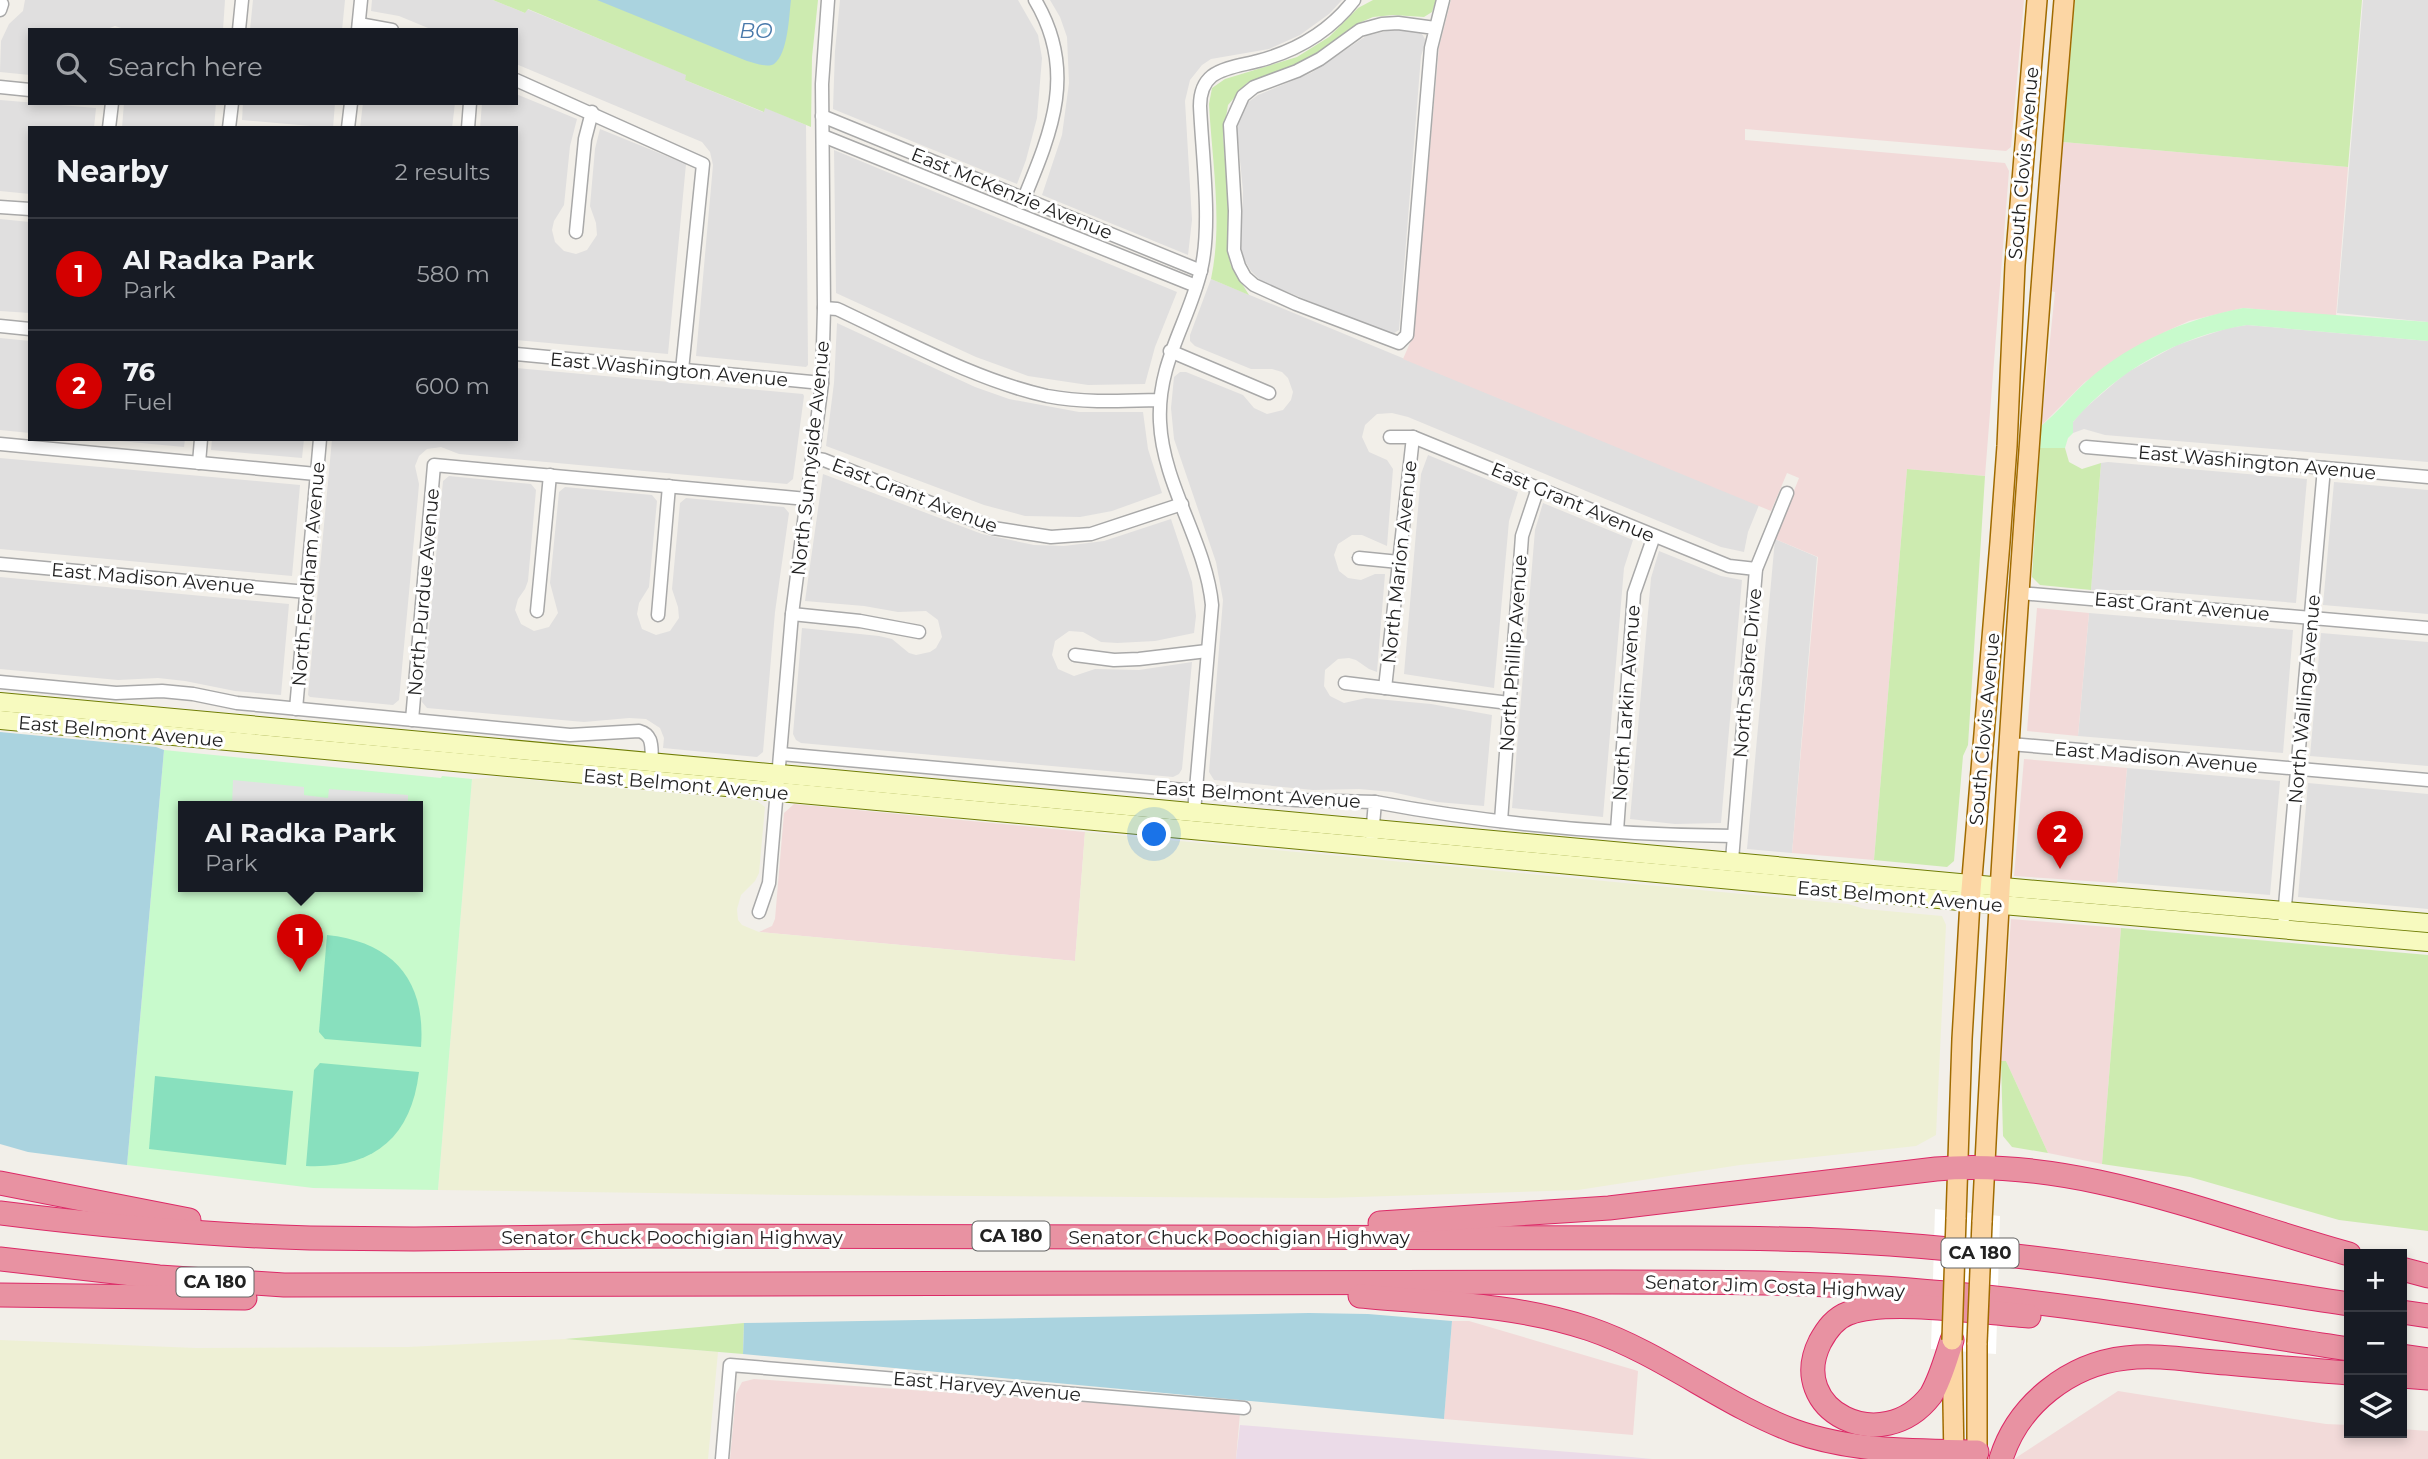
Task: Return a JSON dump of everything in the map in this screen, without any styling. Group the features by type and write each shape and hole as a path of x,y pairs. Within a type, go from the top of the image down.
{"highway":[{"path":"1193,1237 1609,1208 1957,1167 1985,1166 2045,1174 2180,1202 2344,1252"},
{"path":"0,1183 173,1217 310,1238"},
{"name":"Senator Chuck Poochigian Highway","path":"0,1213 129,1228 310,1238 1705,1238 1891,1244 2076,1265 2344,1303"},
{"name":"CA 180","path":"0,1259 134,1275 284,1286 1196,1283"},
{"path":"2407,1270 2428,1276"},
{"path":"1196,1283 1490,1307 1534,1314 1592,1330 1635,1348 1744,1407 1795,1431 1855,1447 1966,1455"},
{"name":"Senator Jim Costa Highway","path":"1196,1283 1805,1283 1882,1287 2010,1299 2344,1348"},
{"path":"0,1294 266,1298 329,1296 431,1285"},
{"path":"1952,1340 1938,1381 1927,1402 1913,1416 1892,1429 1882,1432 1855,1429 1836,1418 1817,1391 1813,1368 1818,1346 1828,1328 1846,1314 1870,1308 1923,1308 2248,1334"},
{"path":"2407,1313 2428,1315"},
{"path":"2407,1357 2428,1360"},
{"path":"2001,1459 2014,1429 2045,1393 2084,1369 2113,1360 2176,1359 2344,1373"},
{"path":"2407,1376 2428,1378"}],"main road":[{"name":"South Clovis Avenue","path":"1966,1455 1952,1340 1962,1039 2007,446 2015,265 2037,0"},
{"path":"2052,0 2050,33 2057,84"},
{"name":"South Clovis Avenue","path":"1966,1455 1977,1343 2014,678 2064,0"},
{"path":"2000,536 2007,540 2011,548 2005,629 2014,678"},
{"path":"1994,618 2003,665 1998,729 2002,740 2010,744"}],"street":[{"path":"239,28 242,0"},
{"path":"359,27 361,0"},
{"name":"North Sunnyside Avenue","path":"759,912 769,883 792,614 822,383 822,116 823,55 828,0"},
{"path":"1018,214 1049,134 1056,86 1054,37 1035,0"},
{"path":"1194,812 1211,591 1162,444 1160,400 1170,351 1196,286 1205,253 1206,219 1200,106 1204,85 1213,75 1222,71 1281,54 1319,34 1354,0"},
{"path":"1435,28 1398,23 1360,30 1320,59 1254,87 1243,96 1230,125 1235,211 1234,250 1245,277 1254,285 1296,304 1399,343 1406,335 1431,48 1444,0"},
{"path":"518,81 703,164 682,370"},
{"path":"0,87 28,90"},
{"path":"109,126 112,105"},
{"path":"229,126 232,105"},
{"path":"348,126 351,105"},
{"path":"468,126 470,105"},
{"path":"576,232 585,139 592,112"},
{"name":"East McKenzie Avenue","path":"822,116 1201,271"},
{"name":"East McKenzie Avenue","path":"824,136 1196,286"},
{"path":"0,207 28,209"},
{"path":"824,307 837,309 988,378 1037,393 1077,400 1160,400"},
{"path":"0,326 28,329"},
{"path":"1170,351 1269,393"},
{"name":"East Washington Avenue","path":"518,354 822,383"},
{"name":"East Grant Avenue","path":"1390,437 1413,437 1729,566 1756,569"},
{"name":"North Marion Avenue","path":"1385,688 1413,437"},
{"path":"199,463 201,441"},
{"name":"North Fordham Avenue","path":"296,709 320,441"},
{"path":"0,444 316,474"},
{"name":"East Washington Avenue","path":"2085,447 2428,477"},
{"name":"East Grant Avenue","path":"812,458 824,460 993,528 1051,537 1091,534 1182,504"},
{"name":"North Purdue Avenue","path":"412,720 434,465 550,475"},
{"name":"North Walling Avenue","path":"2283,929 2324,468"},
{"path":"537,611 550,475 807,499"},
{"path":"659,615 669,486"},
{"name":"North Phillip Avenue","path":"1501,821 1522,536 1538,488"},
{"name":"North Sabre Drive","path":"1732,860 1756,569 1787,493"},
{"name":"North Larkin Avenue","path":"1617,831 1634,593 1654,536"},
{"path":"1359,558 1399,562"},
{"name":"East Madison Avenue","path":"0,564 307,592"},
{"name":"East Grant Avenue","path":"2020,593 2428,628"},
{"path":"792,614 860,621 919,632"},
{"path":"1075,655 1114,660 1207,651"},
{"name":"East Belmont Avenue","path":"0,682 116,692 178,693 237,703 570,734 639,731 650,738 652,761"},
{"path":"1345,683 1509,703"},
{"path":"173,736 178,693"},
{"name":"East Belmont Avenue","path":"0,702 652,761 778,783 1371,847 1971,893 2284,911 2428,923"},
{"name":"East Belmont Avenue","path":"0,720 425,760 1194,812 1732,860 1971,893"},
{"name":"East Madison Avenue","path":"2010,744 2428,780"},
{"path":"425,760 426,754 432,751 503,757 544,751"},
{"name":"East Belmont Avenue","path":"781,754 1296,800 1375,803 1371,847"},
{"path":"1375,803 1501,821 1667,835 1733,836"},
{"name":"East Belmont Avenue","path":"2000,895 2283,929 2428,942"},
{"name":"East Harvey Avenue","path":"722,1459 730,1365 1244,1408"}],"shaded area":[{"path":"25,0 225,0 223,28 28,28 28,75 0,72 1,41 9,24 23,11"},
{"path":"253,0 345,0 342,28 250,28"},
{"path":"372,0 493,0 525,13 527,9 687,75 685,80 763,112 764,107 806,125 808,365 806,367 696,356 713,165 710,152 702,142 518,65 518,28 428,28 399,16 371,11"},
{"path":"840,0 1018,0 1038,35 1042,58 1037,118 1017,184 833,109"},
{"path":"1050,0 1342,0 1329,14 1300,35 1269,49 1211,59 1202,65 1190,80 1185,101 1192,220 1188,255 1042,195 1062,135 1069,83 1067,37"},
{"path":"1451,0 2024,0 2011,147 2006,151 1745,129 1745,140 2005,163 2009,171 1985,476 1907,469 1874,860 1792,853 1818,557 1775,539 1799,478 1787,473 1771,511 1403,359 1413,336 1439,47"},
{"path":"2363,0 2428,0 2428,322 2337,313"},
{"path":"1395,29 1421,32 1426,41 1421,56 1399,330 1391,335 1261,281 1251,271 1241,249 1243,191 1237,129 1239,116 1247,103 1258,95 1311,73 1366,36"},
{"path":"518,95 577,119 570,146 564,205 552,230 555,242 564,251 576,254 587,250 597,235 590,206 595,149 600,129 686,164 668,354 518,340 518,126 480,126 482,105 518,105"},
{"path":"0,100 28,102 28,105 96,108 94,126 28,126 28,194 0,191"},
{"path":"124,105 216,105 214,126 122,126"},
{"path":"243,105 335,105 333,126 242,120"},
{"path":"363,105 455,105 452,126 360,126"},
{"path":"2063,142 2348,167 2336,316 2243,308 2189,321 2165,332 2085,382 2041,426 2055,292 2050,291"},
{"path":"834,150 1177,292 1155,347 1145,384 1088,385 1028,376 976,357 836,293"},
{"path":"0,219 28,222 28,313 0,311"},
{"path":"1211,279 1759,505 1748,532 1744,552 1721,547 1408,417 1392,413 1377,414 1365,425 1362,437 1369,452 1387,460 1393,469 1387,546 1362,535 1352,535 1338,544 1334,555 1339,571 1348,578 1361,580 1375,574 1385,574 1377,672 1356,660 1338,659 1325,670 1324,686 1330,696 1344,703 1366,698 1431,704 1492,715 1484,806 1437,802 1392,792 1359,789 1313,790 1214,780 1209,772 1223,600 1216,562 1174,439 1171,408 1174,377 1180,372 1186,372 1243,395 1254,408 1267,414 1283,410 1291,400 1293,392 1288,378 1282,372 1251,369 1195,346 1190,341"},
{"path":"837,323 975,387 1009,399 1079,412 1143,412 1148,449 1162,493 1112,511 1080,517 1025,516 984,505 826,446 834,383"},
{"path":"2247,325 2428,341 2428,462 2105,435 2084,429 2073,433 2073,422 2083,410 2126,373 2177,345 2228,328"},
{"path":"0,338 28,341 28,433 0,430"},
{"path":"518,368 803,394 793,479 787,484 459,454 441,447 427,449 419,456 415,466 419,484 399,700 393,705 308,695 332,441 518,441"},
{"path":"120,441 185,441 184,447"},
{"path":"212,441 304,441 302,458 211,450"},
{"path":"1428,455 1518,492 1509,521 1494,688 1404,674 1421,474"},
{"path":"0,458 300,485 292,576 0,549"},
{"path":"2101,463 2307,479 2296,603 2142,590 2091,590"},
{"path":"823,474 982,534 1034,545 1064,546 1104,541 1171,519 1192,582 1196,616 1194,633 1155,641 1117,643 1101,642 1083,632 1069,631 1055,641 1052,655 1058,669 1074,676 1095,669 1139,670 1192,662 1182,769 1179,774 1173,777 801,743 796,740 793,734 802,628 892,639 909,653 916,655 936,648 942,637 938,620 926,611 898,612 805,601"},
{"path":"449,476 531,484 536,490 528,581 515,610 521,624 534,631 549,627 558,613 550,583 559,492 565,487 652,495 657,501 649,587 639,603 637,614 642,629 656,635 670,631 679,618 672,589 680,503 686,498 784,507 789,513 775,612 763,752 757,757 663,748 664,738 660,728 646,719 584,722 427,708 422,702 443,481"},
{"path":"2334,482 2428,490 2428,614 2323,605"},
{"path":"1543,503 1633,540 1624,568 1603,817 1512,808 1535,530"},
{"path":"1775,539 1817,557 1792,853 1747,849"},
{"path":"1659,551 1721,576 1742,580 1721,823 1675,824 1630,819 1651,578"},
{"path":"0,577 289,604 281,695 235,691 158,678 118,680 0,669"},
{"path":"2037,608 2089,613 2078,736 2027,731"},
{"path":"2089,613 2293,630 2283,753 2078,736"},
{"path":"2321,633 2428,642 2428,766 2310,756"},
{"path":"2024,759 2127,768 2117,883 2014,876"},
{"path":"2127,768 2280,781 2270,895 2117,882"},
{"path":"233,780 304,787 304,795 328,798 329,789 408,795 408,801 232,801"},
{"path":"2308,783 2428,794 2428,909 2298,897"},
{"path":"794,804 1085,832 1075,961 759,932 772,926 775,919 784,813"},
{"path":"2011,919 2121,928 2102,1164 2048,1153 2006,1061 2001,1061"},
{"path":"1452,1321 1469,1321 1638,1371 1633,1435 1444,1419"},
{"path":"754,1379 1240,1413 1236,1459 730,1459 736,1394 742,1382"},
{"path":"2118,1391 2344,1425 2344,1438 2407,1438 2407,1429 2428,1431 2428,1459 2014,1459"},
{"path":"1240,1425 1631,1457 1652,1459 1236,1459"}],"green space":[{"path":"493,0 818,0 812,57 811,127 765,108 764,112 685,80 686,75 528,9 525,13"},
{"path":"1373,0 1436,0 1432,12 1424,17 1393,15 1373,17 1359,23 1300,63 1247,83 1228,105 1223,135 1229,208 1227,249 1231,266 1249,295 1211,279 1216,236 1216,192 1209,104 1212,88 1225,79 1297,57 1329,37 1358,8"},
{"path":"2075,0 2362,0 2348,167 2063,142"},
{"path":"2243,308 2428,322 2428,341 2247,325 2222,330 2174,347 2130,371 2091,403 2073,422 2073,433 2065,448 2040,448 2041,426 2082,386 2122,354 2180,326"},
{"path":"2040,448 2065,448 2069,462 2082,469 2101,463 2091,590 2040,585 2032,577"},
{"path":"1907,469 1985,476 1968,745 1963,756 1954,861 1947,867 1874,860"},
{"path":"164,750 472,779 438,1190 313,1188 127,1165"},
{"path":"499,777 757,801 765,807 759,873 741,895 737,909 738,920 742,925 759,932 1075,961 1085,832 1848,904 1865,909 1942,916 1946,925 1936,1135 1916,1146 1740,1165 1578,1190 1326,1198 438,1190 472,779"},
{"path":"2121,928 2428,955 2428,1231 2339,1220 2190,1177 2102,1164"},
{"path":"327,935 370,946 401,968 418,1002 421,1047 325,1039 319,1032"},
{"path":"2001,1061 2006,1061 2048,1153 2012,1147 2003,1136"},
{"path":"320,1063 419,1072 415,1095 397,1132 369,1155 329,1166 306,1166 314,1070"},
{"path":"155,1076 293,1091 286,1165 149,1149"},
{"path":"744,1323 743,1354 565,1339"},
{"path":"565,1339 718,1352 708,1459 0,1459 0,1340 196,1348 408,1347"}],"water":[{"name":"BO","path":"597,0 791,0 787,34 779,59 774,64 760,65"},
{"path":"0,732 156,747 164,750 127,1165 28,1152 0,1144"},
{"path":"1368,1314 1452,1321 1444,1419 743,1354 744,1323"}],"pier":[{"path":"1935,1209 2000,1216 1996,1354 1931,1349"}],"place":[{"name":"76","path":"2060,869"},
{"name":"Al Radka Park","path":"300,972"}]}
